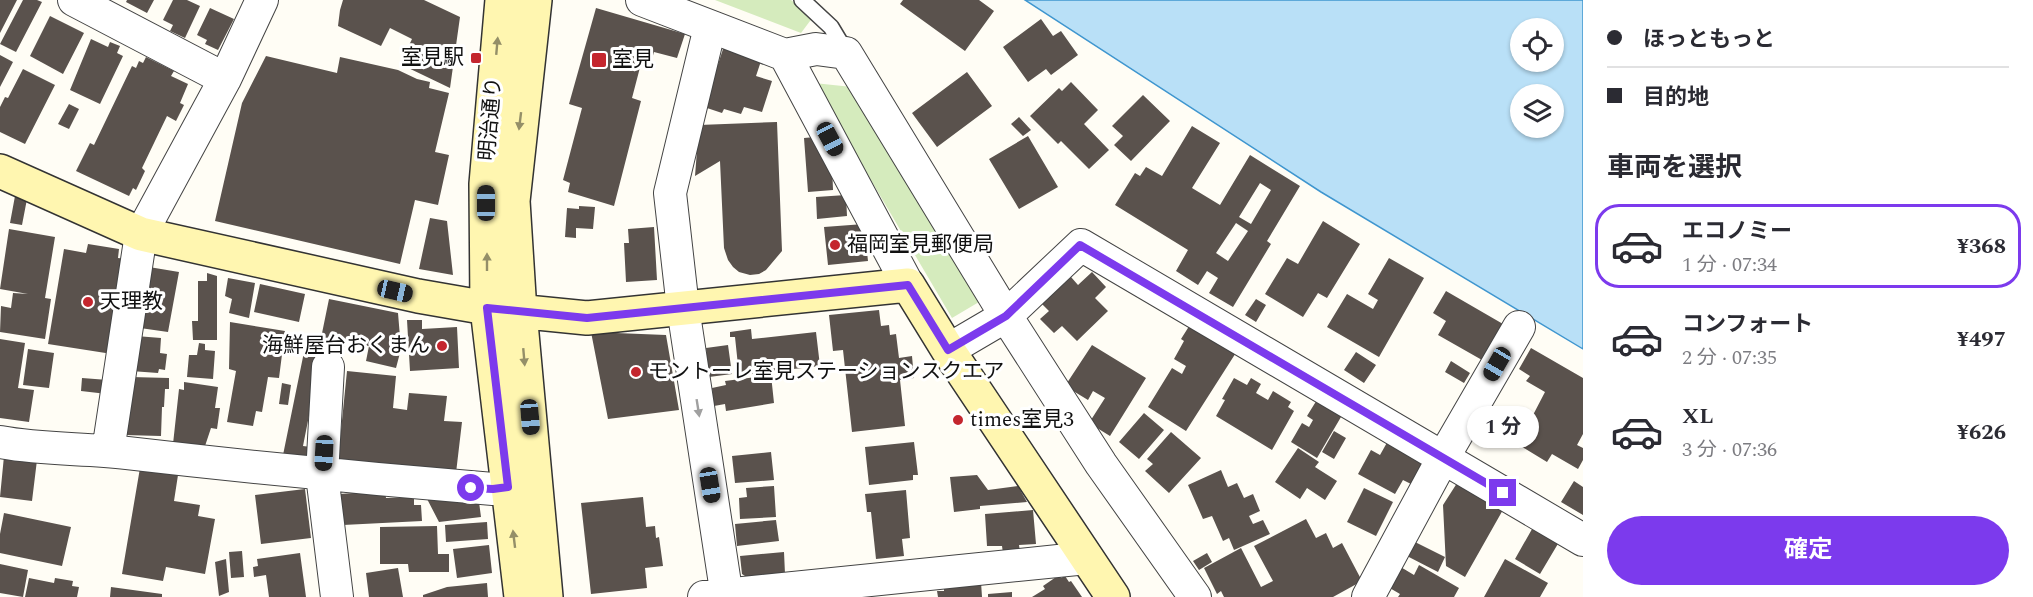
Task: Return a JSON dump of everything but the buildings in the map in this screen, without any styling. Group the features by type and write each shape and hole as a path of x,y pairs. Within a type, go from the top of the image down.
{"street":[{"path":"74,0 225,80"},
{"path":"108,451 141,234 225,80 262,0"},
{"name":"明治通り","path":"502,0 486,184 487,308 521,597"},
{"name":"明治通り","path":"535,0 518,134 513,201 520,312 546,597"},
{"path":"642,0 681,7 710,27 785,55 816,49 846,53 1006,316 1101,464 1195,597"},
{"path":"710,27 670,193 719,596 1088,558"},
{"path":"785,55 908,285 948,350 1113,597"},
{"path":"0,171 141,234 418,296 487,308 587,318 908,285"},
{"path":"948,350 1006,316 1080,245 1583,540"},
{"path":"1368,597 1443,458 1519,327"},
{"path":"328,367 322,475 337,597"},
{"path":"0,442 22,446 108,451 322,475 493,489 508,487"}],"lane":[{"path":"802,0 831,27 846,53"}],"green space":[{"path":"715,0 791,0 813,17 801,33"},
{"path":"814,83 852,87 979,302 952,318"}],"water":[{"path":"1025,0 1583,0 1583,349 1321,192"}],"place":[{"name":"室見駅","path":"476,58"},
{"name":"室見","path":"599,60"},
{"name":"福岡室見郵便局","path":"835,245"},
{"name":"天理教","path":"88,302"},
{"name":"海鮮屋台おくまん","path":"442,346"},
{"name":"モントーレ室見ステーションスクエア","path":"636,372"},
{"name":"times室見3","path":"958,420"}],"route":[{"path":"471,488 508,487 487,308 587,318 908,285 948,350 1006,316 1080,245 1503,493"}]}
